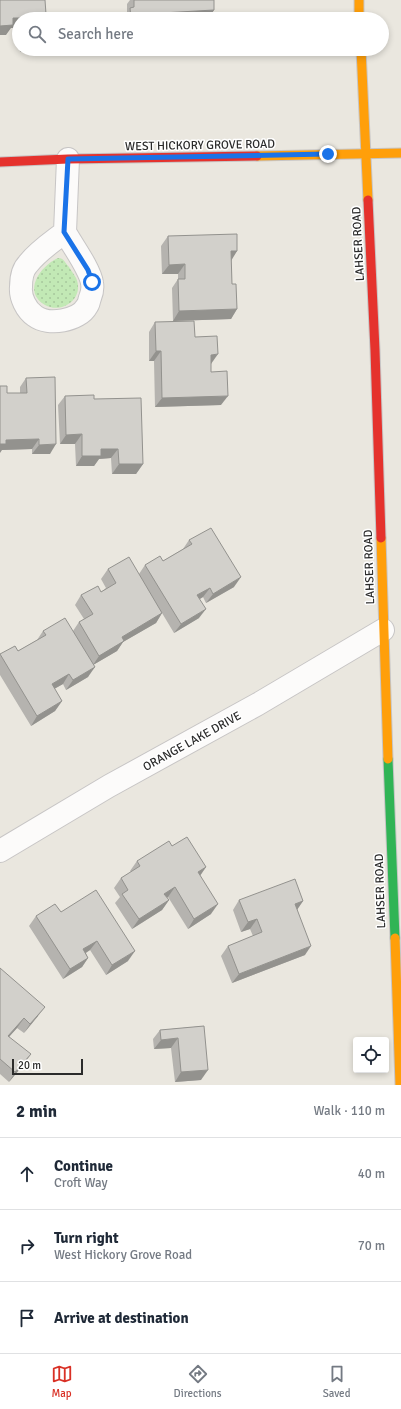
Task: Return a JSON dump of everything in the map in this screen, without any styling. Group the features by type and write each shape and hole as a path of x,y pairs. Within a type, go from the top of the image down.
{"street":[{"path":"359,0 359,12"},
{"name":"LAHSER ROAD","path":"361,56 375,350 383,630 400,1085"},
{"name":"WEST HICKORY GROVE ROAD","path":"0,162 68,159 401,153"},
{"path":"64,232 68,159"},
{"name":"ORANGE LAKE DRIVE","path":"0,851 109,786 258,704 383,630"}],"green space":[{"path":"58,258 63,260 69,267 76,278 78,286 72,302 56,308 45,305 38,300 34,287 40,273 51,262"}],"building":[{"path":"0,0 45,0 46,12 12,12 12,25 0,26"},
{"path":"134,0 214,0 214,10 130,12 130,8 134,7"},
{"path":"237,234 237,251 231,251 232,284 236,284 237,309 179,311 178,279 185,279 185,264 169,265 168,236"},
{"path":"194,321 195,337 217,336 218,354 211,355 211,372 227,371 228,396 162,398 161,351 156,351 155,322"},
{"path":"55,377 56,444 39,445 39,439 6,440 6,444 0,444 0,386 7,386 7,393 27,393 26,378"},
{"path":"94,395 94,399 141,398 143,464 119,464 118,449 101,449 101,456 82,456 82,434 66,435 65,396"},
{"path":"211,528 241,577 213,594 210,588 197,595 206,609 181,624 145,565 160,556 163,561 192,544 189,540"},
{"path":"129,557 162,613 122,637 124,641 99,656 79,622 93,614 81,595 98,586 101,592 116,583 108,569"},
{"path":"65,618 95,667 73,680 69,674 52,684 62,701 37,716 0,654 15,646 18,651 46,635 43,631"},
{"path":"187,837 206,867 198,872 218,904 194,919 175,887 164,894 169,900 139,919 122,894 128,890 121,878 140,866 137,861 169,841 172,846"},
{"path":"295,879 303,901 295,904 311,946 239,974 228,946 262,932 257,919 248,922 239,900"},
{"path":"96,890 135,951 112,965 97,941 83,949 88,958 70,969 36,916 55,904 61,912"},
{"path":"0,968 45,1007 30,1024 24,1018 8,1036 31,1054 15,1072 0,1059"},
{"path":"204,1026 208,1070 181,1072 178,1038 161,1040 160,1030"}],"traffic: fast":[{"path":"388,759 395,938"}],"traffic: slow":[{"path":"359,0 359,12"},
{"path":"361,56 368,200"},
{"path":"257,156 401,153"},
{"path":"381,538 388,759"},
{"path":"395,938 400,1085"}],"traffic: jam":[{"path":"0,162 68,159 257,156"},
{"path":"368,200 375,350 381,538"}],"route":[{"path":"92,282 88,270 64,232 68,159 328,154"}]}
